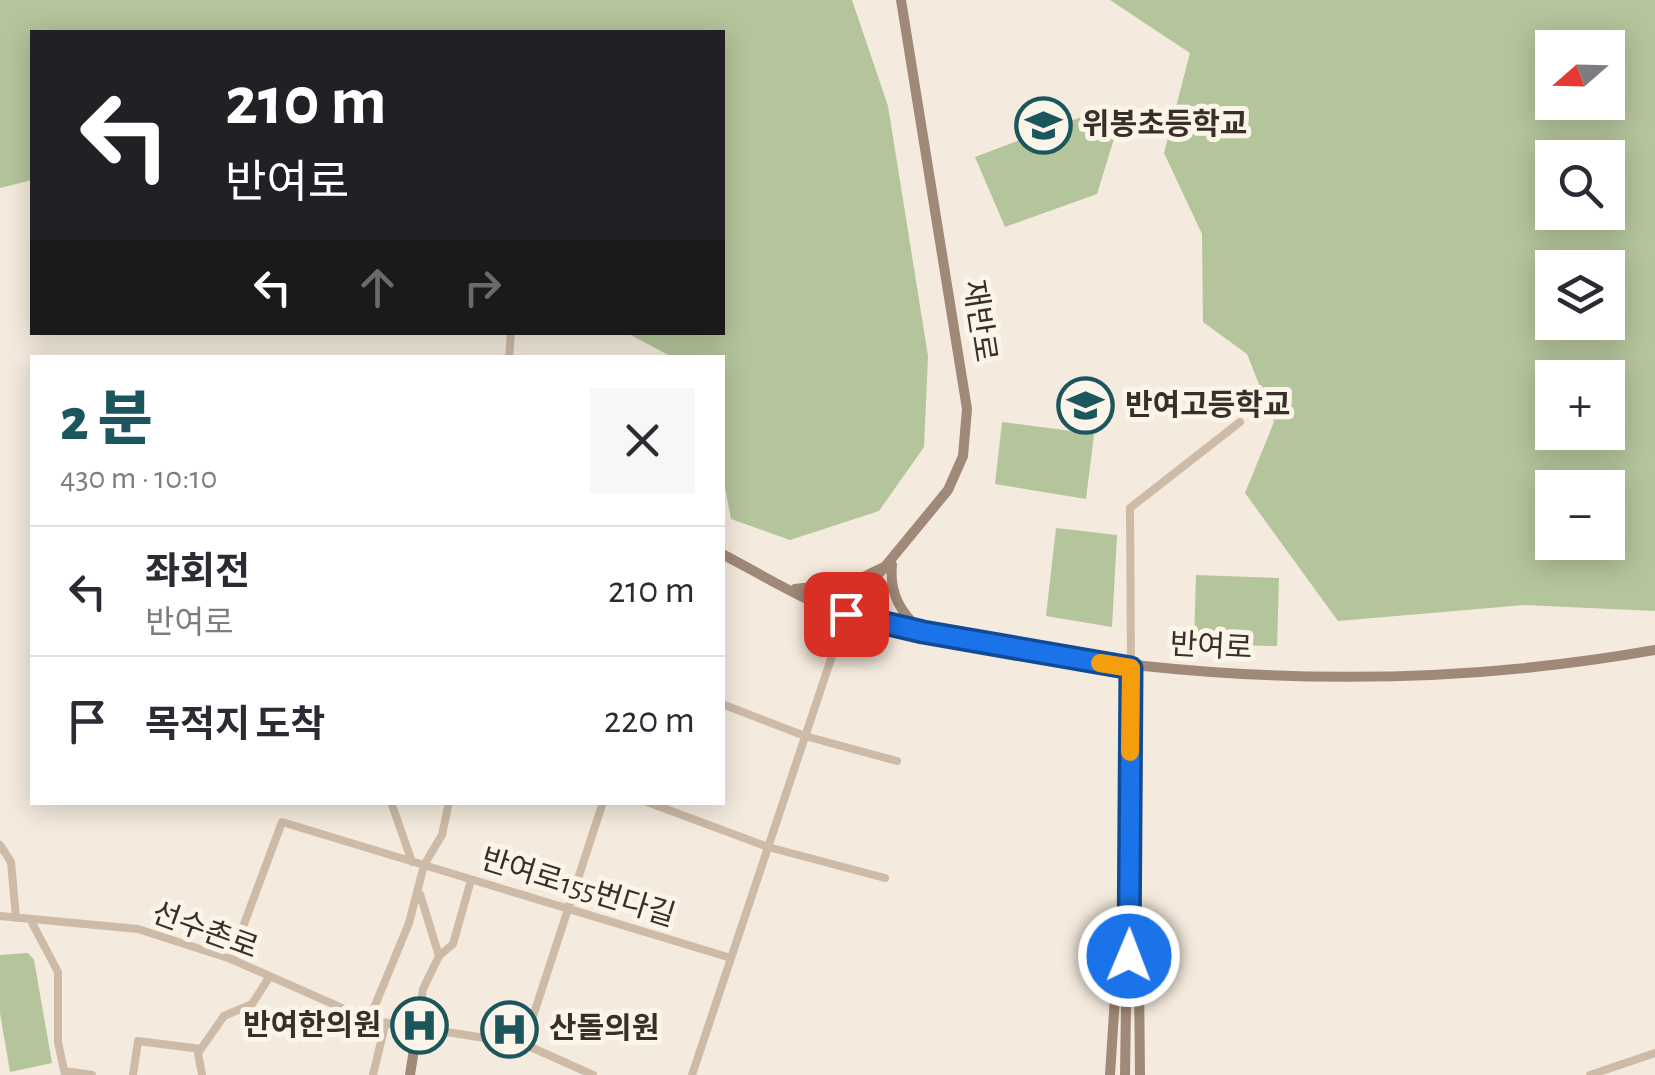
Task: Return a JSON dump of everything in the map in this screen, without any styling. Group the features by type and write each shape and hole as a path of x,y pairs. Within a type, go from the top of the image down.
{"main road":[{"name":"재반로","path":"846,614 893,562 948,490 963,456 968,409 901,0"},
{"name":"반여로","path":"725,556 786,589 846,614 923,632 1131,668 1374,680 1655,650"},
{"path":"786,589 824,589 853,582 893,562"},
{"path":"893,562 890,584 904,615 923,632"},
{"path":"1125,1075 1131,668"},
{"path":"1110,1075 1116,981 1129,956"},
{"path":"1129,956 1139,979 1140,1075"},
{"path":"410,1075 417,1030"}],"street":[{"path":"1131,668 1130,508 1240,422"},
{"path":"692,1075 846,614"},
{"path":"725,705 805,736 898,761"},
{"path":"392,805 412,862"},
{"path":"369,1020 419,892 424,865 442,835 448,805"},
{"path":"524,1044 602,805"},
{"path":"655,805 768,847 886,878"},
{"name":"반여로155번다길","path":"231,959 282,822 730,958"},
{"path":"0,846 11,862 16,918"},
{"path":"417,1030 423,989 439,956 453,944 470,880"},
{"path":"419,892 439,956"},
{"name":"선수촌로","path":"0,916 138,929 231,959 369,1020 524,1044 569,1071 594,1075"},
{"path":"30,919 58,972 58,1042 65,1073 92,1075"},
{"path":"202,1075 198,1064 201,1049 224,1016 252,1004 268,978"},
{"path":"373,1075 385,1025"},
{"path":"133,1075 138,1041 201,1049"},
{"path":"1590,1075 1655,1053"}],"green space":[{"path":"0,0 852,0 888,106 928,356 924,447 879,511 790,540 731,519 725,488 725,355 668,355 631,335 725,335 725,30 30,30 30,180 0,188"},
{"path":"1110,0 1655,0 1655,611 1524,605 1338,621 1245,493 1274,422 1247,354 1203,322 1202,234 1164,153 1190,53"},
{"path":"1116,104 1121,116 1097,194 1005,227 975,157"},
{"path":"1002,422 1094,434 1086,499 995,484"},
{"path":"1056,528 1117,535 1112,627 1046,616"},
{"path":"1196,575 1279,578 1277,646 1194,644"},
{"path":"28,953 34,960 52,1063 10,1072 0,1013 0,955"}],"slow traffic":[{"path":"1100,663 1131,668 1130,752"}],"place":[{"name":"위봉초등학교","path":"1043,125"},
{"name":"반여고등학교","path":"1086,406"},
{"name":"반여한의원","path":"420,1026"},
{"name":"산돌의원","path":"510,1029"}],"route":[{"path":"846,614 923,632 1131,668 1129,956"}]}
